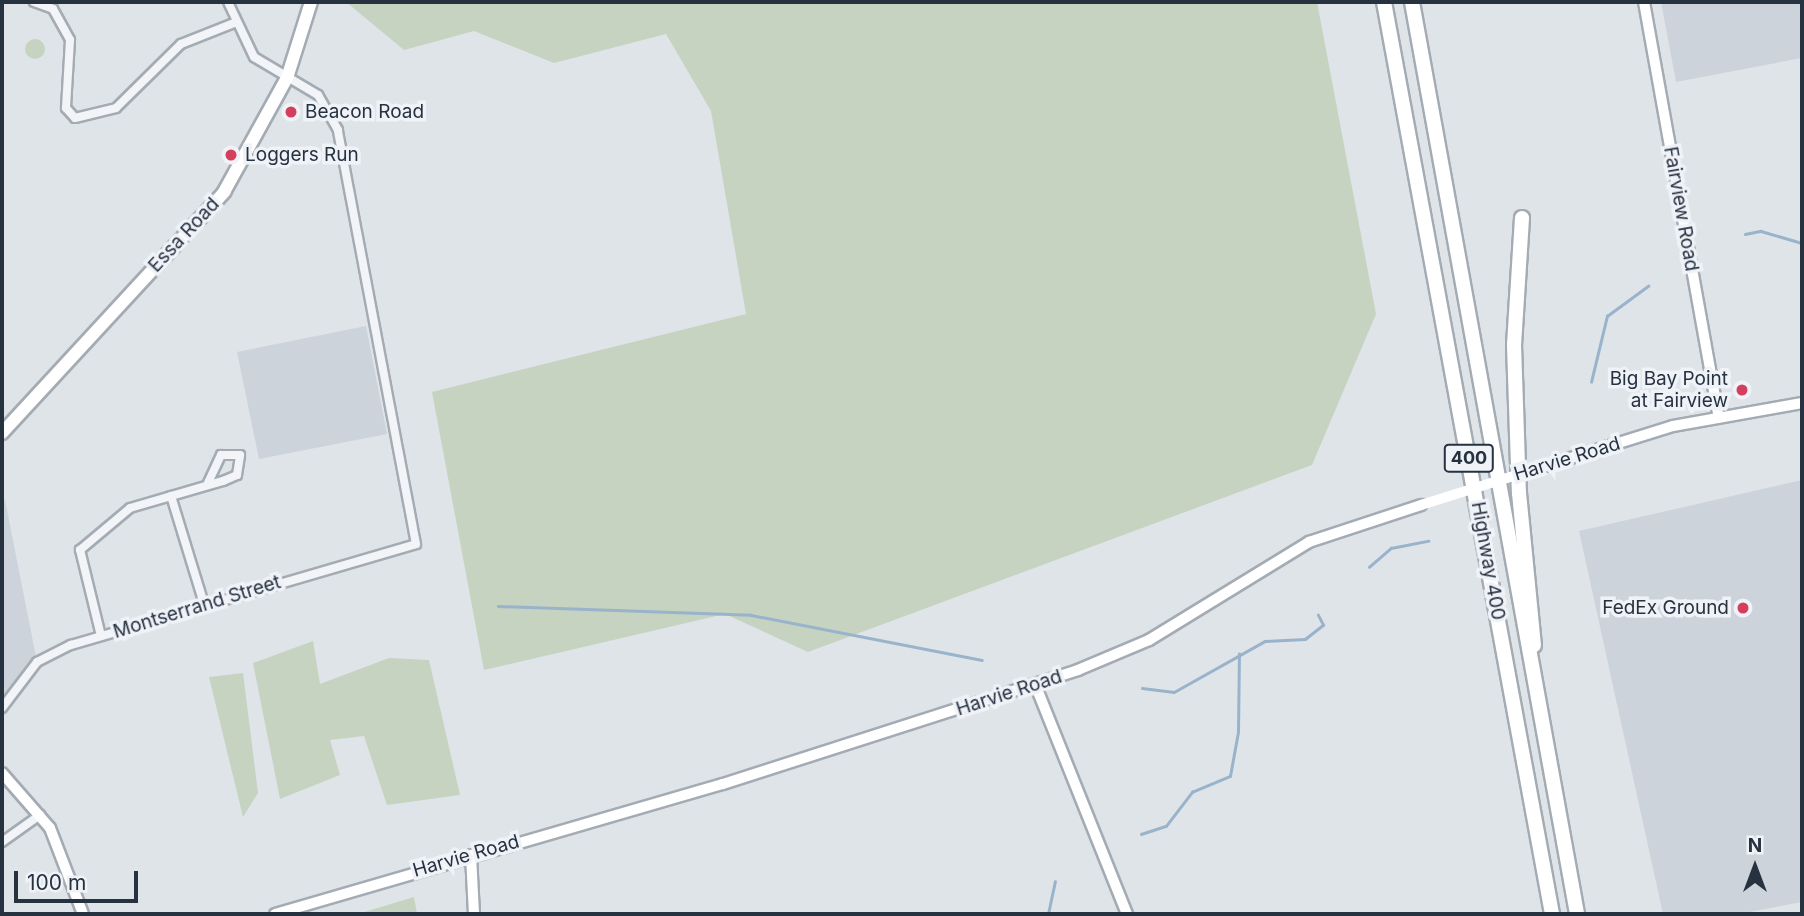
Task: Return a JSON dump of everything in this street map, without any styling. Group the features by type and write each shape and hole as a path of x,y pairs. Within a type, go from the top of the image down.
{"highway":[{"name":"Highway 400","path":"1384,2 1552,914"},
{"name":"Highway 400","path":"1412,2 1577,914"},
{"path":"1522,218 1514,345 1537,702"}],"main road":[{"name":"Essa Road","path":"2,433 223,192 287,78 311,2"}],"street":[{"path":"34,2 53,9 70,40 66,108 75,118 116,108 181,44 234,23"},
{"path":"228,2 234,23 254,57 287,78"},
{"name":"Fairview Road","path":"1644,2 1718,415"},
{"name":"Montserrand Street","path":"2,708 37,662 100,636 416,544 338,130 318,95 287,78"},
{"name":"Harvie Road","path":"275,914 723,784 1035,684 1149,640 1309,542 1545,466 1718,415 1802,402"},
{"path":"100,636 80,550 121,513 171,496 207,485 237,475 240,455 221,455 207,485"},
{"path":"171,496 204,604"},
{"path":"1035,684 1127,914"},
{"path":"2,773 40,815 62,850 83,914"},
{"path":"2,842 40,815"},
{"path":"471,855 474,914"}],"shaded area":[{"path":"1661,2 1802,2 1802,58 1676,82"},
{"path":"366,326 387,434 259,459 237,352"},
{"path":"1802,480 1802,902 1739,914 1663,914 1579,531"},
{"path":"5,500 37,662 2,708 2,501"}],"green space":[{"path":"346,2 1317,2 1376,314 1312,465 808,652 725,614 484,670 432,392 746,314 711,111 666,34 554,63 474,31 404,50"},
{"path":"35,39 42,42 45,49 42,56 35,59 28,56 25,49 28,42"},
{"path":"313,641 320,684 389,658 429,660 460,795 387,805 364,736 330,740 340,775 280,799 253,663"},
{"path":"243,673 258,793 243,817 209,677"},
{"path":"414,897 417,914 358,914"}],"waterway":[{"path":"1745,234 1761,231 1802,243"},
{"path":"1591,382 1607,316 1648,286"},
{"path":"1369,567 1391,548 1428,541"},
{"path":"498,606 751,615 982,660"},
{"path":"1142,688 1174,692 1265,641 1305,639 1323,625 1318,615"},
{"path":"1141,834 1166,826 1192,792 1230,776 1238,732 1239,654"},
{"path":"1048,914 1055,882"}],"place":[{"name":"Beacon Road","path":"291,112"},
{"name":"Loggers Run","path":"231,155"},
{"name":"Big Bay Point at Fairview","path":"1742,390"},
{"name":"FedEx Ground","path":"1743,608"}]}
